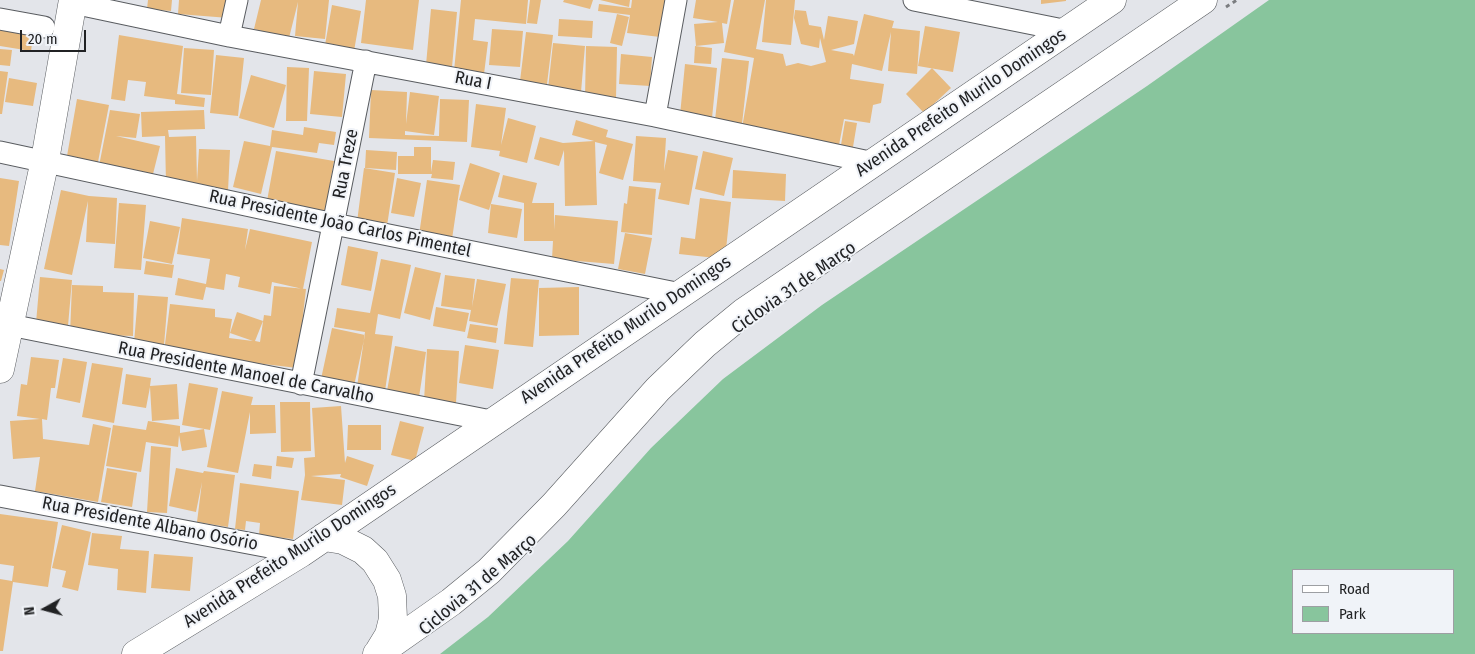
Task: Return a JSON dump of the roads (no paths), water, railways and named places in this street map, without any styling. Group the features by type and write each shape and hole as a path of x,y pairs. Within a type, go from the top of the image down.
{"main road":[{"name":"Avenida Prefeito Murilo Domingos","path":"136,654 301,553 1112,0"},
{"path":"0,369 4,324 45,160 73,1"},
{"path":"378,654 451,602 489,571 554,505 658,389 704,344 744,312 1212,6"},
{"path":"324,537 348,542 363,550 376,561 387,580 392,596 393,619 389,635 378,654"}],"street":[{"path":"229,36 237,0"},
{"path":"655,116 676,0"},
{"path":"914,0 1068,30"},
{"name":"Rua I","path":"73,1 229,36 655,116 874,163"},
{"path":"0,19 44,28"},
{"name":"Rua Treze","path":"300,384 366,61"},
{"name":"Rua Presidente João Carlos Pimentel","path":"0,152 45,160 334,224 682,294"},
{"name":"Rua Presidente Manoel de Carvalho","path":"4,324 492,421"},
{"name":"Rua Presidente Albano Osório","path":"0,496 301,553"}]}
